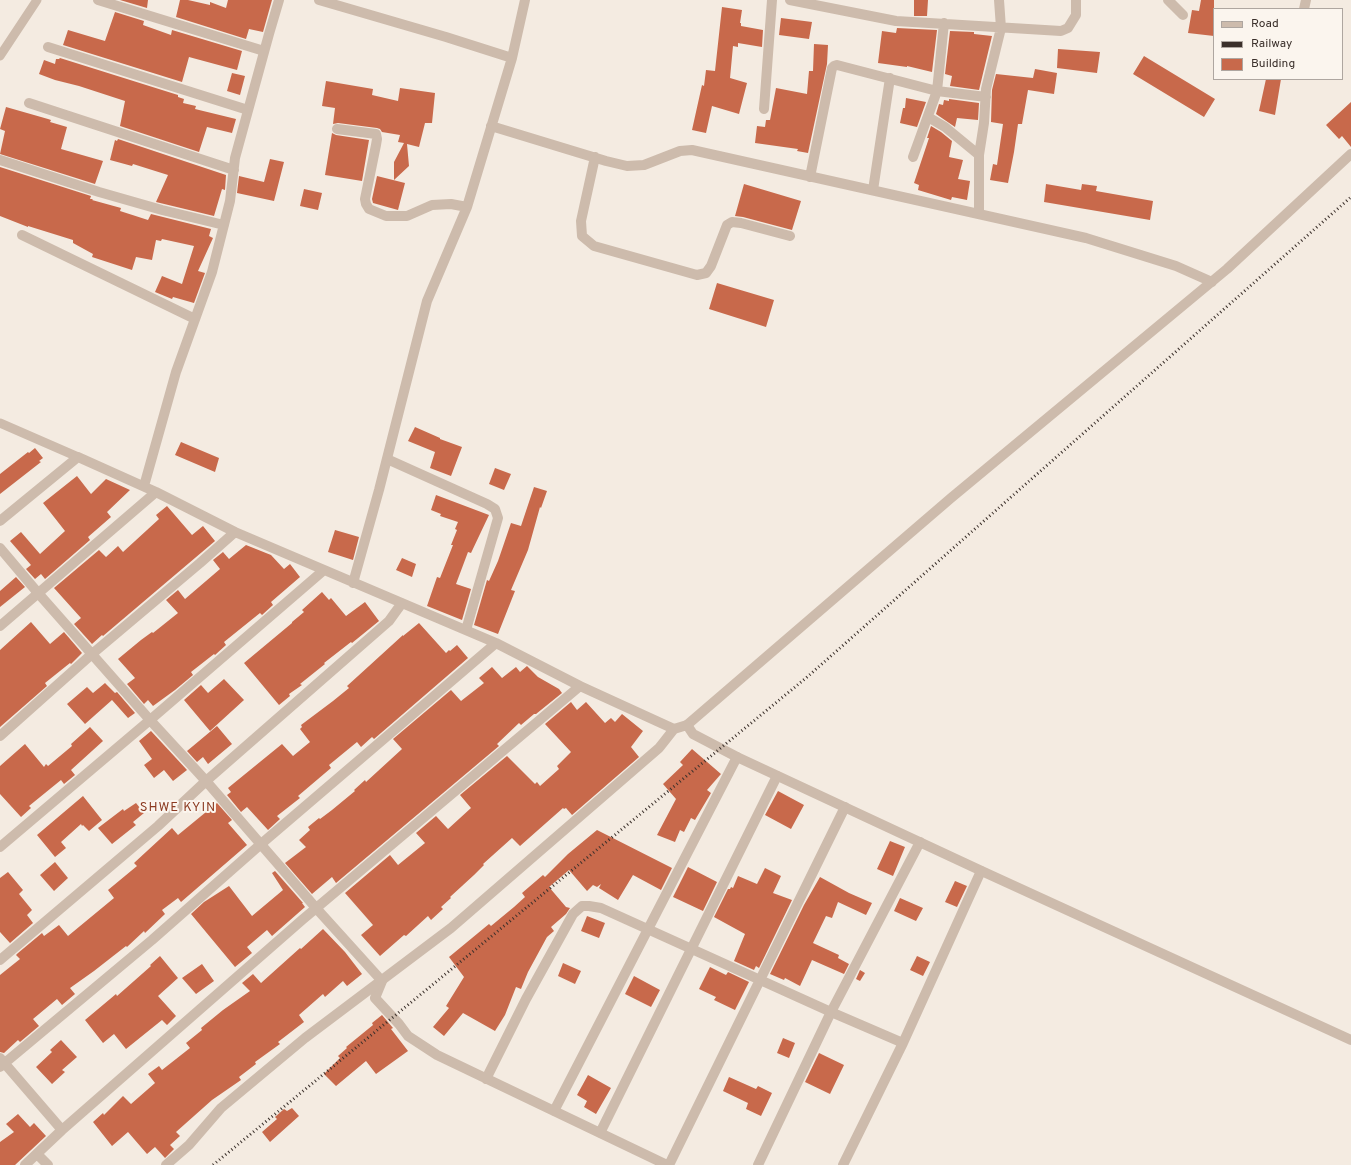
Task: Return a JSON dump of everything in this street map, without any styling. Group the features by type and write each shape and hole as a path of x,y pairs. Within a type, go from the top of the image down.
{"street":[{"path":"98,0 264,51"},
{"path":"144,486 176,372 212,272 230,200 235,158 279,0"},
{"path":"319,0 446,36 512,58"},
{"path":"353,583 387,459 426,301 467,207 512,58 525,0"},
{"path":"764,109 772,0"},
{"path":"790,0 896,21 1061,31 1068,28 1076,15 1076,0"},
{"path":"979,214 979,155 984,123 986,89 1001,28 999,0"},
{"path":"1168,0 1183,15"},
{"path":"913,157 937,91 944,23"},
{"path":"48,47 248,110"},
{"path":"810,177 832,68 834,66 837,65 937,91 986,97"},
{"path":"873,190 890,78"},
{"path":"29,103 234,170"},
{"path":"928,117 945,127 979,155"},
{"path":"491,126 627,166 644,165 680,151 692,150 1086,238 1176,266 1212,282"},
{"path":"337,129 376,134 377,139 365,199 368,209 386,216 407,216 432,205 450,204 467,207"},
{"path":"166,1165 189,1145 221,1108 305,1038 451,928 659,748 674,729 687,725 951,498 1212,282 1351,154"},
{"path":"595,157 581,221 582,236 594,246 697,275 706,273 712,266 727,225 732,222 741,222 790,236"},
{"path":"0,160 113,196 224,225"},
{"path":"22,235 195,319"},
{"path":"0,521 78,457 144,486 235,532 496,643 580,686 674,729"},
{"path":"387,459 488,504 495,509 498,518 466,630"},
{"path":"0,626 156,492"},
{"path":"0,736 92,654 235,532"},
{"path":"0,548 150,720 206,781 316,908 382,981"},
{"path":"0,847 324,570"},
{"path":"0,960 158,826 206,781 389,621 402,603"},
{"path":"62,1130 2,1063 152,940 261,844 496,643"},
{"path":"25,1165 62,1130 316,908 580,686"},
{"path":"687,725 694,734 776,776 1351,1040"},
{"path":"554,1111 737,757"},
{"path":"600,1133 776,776"},
{"path":"382,981 375,998 408,1036 437,1055 668,1165 845,807"},
{"path":"758,1165 831,1012 920,842"},
{"path":"843,1165 903,1043 981,871"},
{"path":"486,1078 526,999 574,914 582,906 601,908 903,1043"},
{"path":"37,1154 48,1165"}],"lane":[{"path":"0,56 37,0"},
{"path":"0,423 78,457"}],"building":[{"path":"120,0 148,0 147,8"},
{"path":"180,0 188,0 210,5 210,2 226,8 228,0 272,0 263,32 249,29 246,39 176,17"},
{"path":"914,0 928,0 927,16 914,16"},
{"path":"1201,0 1214,0 1213,36 1188,33 1192,10 1199,11"},
{"path":"722,7 742,10 741,26 763,30 762,47 738,43 738,47 733,46 730,78 747,83 739,114 712,106 706,133 692,130 702,85 704,86 706,70 715,71"},
{"path":"115,12 144,21 143,25 171,35 172,30 242,51 237,70 189,57 182,82 63,45 68,30 105,41"},
{"path":"781,18 812,22 809,39 779,35"},
{"path":"897,28 937,30 932,72 907,66 878,63 882,31 896,33"},
{"path":"950,31 974,32 974,34 992,36 979,90 950,86 952,76 945,74"},
{"path":"814,44 828,45 827,64 808,153 797,151 798,149 755,143 757,126 765,127 766,120 770,120 776,88 807,94 809,71 813,71"},
{"path":"1058,49 1100,52 1097,73 1057,68"},
{"path":"1144,56 1215,99 1204,117 1133,74"},
{"path":"60,58 178,95 178,97 184,99 183,103 196,106 195,109 236,119 232,133 207,127 199,152 120,126 125,101 39,74 44,60 55,64 56,59"},
{"path":"1035,69 1057,73 1054,94 1028,90 1022,124 1018,124 1008,183 990,180 993,164 997,165 1003,124 991,122 992,90 996,74 1033,78"},
{"path":"232,73 245,76 240,95 227,91"},
{"path":"1266,80 1281,80 1275,115 1259,111"},
{"path":"326,81 373,89 372,95 398,101 400,88 435,93 432,123 425,123 419,147 407,144 409,166 394,180 394,162 404,143 398,142 400,135 382,132 377,128 338,123 333,124 335,108 322,106"},
{"path":"906,98 926,102 917,127 900,123 903,108 905,108"},
{"path":"949,99 979,103 978,120 957,118 955,127 936,114 939,104 943,105 944,100 949,101"},
{"path":"1351,102 1351,147 1342,136 1339,139 1326,125"},
{"path":"6,107 48,119 51,120 50,122 67,127 61,149 103,161 95,184 0,154 5,131 0,129"},
{"path":"931,126 952,141 949,157 963,160 958,179 970,181 967,200 952,197 951,200 918,190 919,185 914,183 929,138 927,138"},
{"path":"332,133 336,135 369,140 362,181 325,175"},
{"path":"118,139 226,175 225,190 222,189 214,216 156,202 168,175 133,164 132,166 110,160 115,140 117,141"},
{"path":"270,159 284,162 274,201 237,193 239,176 264,182"},
{"path":"0,167 91,196 90,199 93,199 92,200 121,208 120,211 148,220 151,214 211,229 209,236 213,238 198,271 205,273 194,303 173,297 172,299 155,292 162,276 182,284 194,246 162,239 161,241 156,240 152,260 136,257 132,270 92,257 93,254 73,243 73,240 28,227 0,216"},
{"path":"377,176 405,183 398,210 373,203 372,199"},
{"path":"744,184 801,201 792,230 735,216"},
{"path":"1046,184 1081,190 1082,184 1097,186 1096,191 1153,201 1150,220 1044,202"},
{"path":"304,189 322,193 318,210 300,206"},
{"path":"717,283 774,300 766,327 709,309"},
{"path":"415,427 440,439 462,447 451,476 430,468 435,452 408,441"},
{"path":"181,442 219,458 215,472 175,455"},
{"path":"35,448 43,458 39,461 41,462 0,494 0,474"},
{"path":"495,468 511,474 504,490 489,484"},
{"path":"77,476 91,494 106,479 130,490 107,512 111,517 88,537 90,540 45,579 41,574 35,579 26,569 31,565 10,541 21,532 40,554 65,531 43,503"},
{"path":"534,487 547,491 541,508 540,507 528,550 511,590 515,591 498,634 474,625 487,580 489,581 498,561 511,523 521,526"},
{"path":"436,495 489,515 471,553 468,552 456,584 471,589 462,620 427,606 437,577 440,578 453,545 451,545 457,530 455,529 458,522 440,516 441,514 431,510"},
{"path":"167,506 192,535 203,526 215,541 92,644 74,624 81,618 54,588 99,550 106,557 118,546 123,552 159,519 156,515"},
{"path":"335,530 359,537 353,560 328,552"},
{"path":"246,545 271,555 284,569 290,564 300,577 271,602 273,605 262,615 260,613 224,642 226,645 191,672 193,675 175,690 153,706 148,700 144,704 127,684 135,678 118,659 178,613 166,600 178,590 185,599 220,569 213,560 223,552 229,559"},
{"path":"402,558 416,564 412,577 396,570"},
{"path":"16,577 25,587 0,607 0,591"},
{"path":"322,592 329,600 331,598 346,616 365,602 379,621 324,663 325,664 300,684 302,685 289,694 290,696 279,705 244,663 292,623 304,612 302,610"},
{"path":"31,622 50,644 64,632 82,653 71,664 70,663 45,683 47,686 0,727 0,650"},
{"path":"419,623 446,653 457,645 468,658 374,739 372,737 361,747 357,742 329,765 331,768 298,796 300,798 277,816 280,819 268,830 247,807 241,812 227,795 231,792 228,788 282,744 293,756 310,742 300,729 302,727 301,725 349,688 347,686 403,635"},
{"path":"527,666 538,677 559,689 562,693 521,725 519,723 497,744 499,746 336,883 332,877 312,894 285,863 306,847 299,840 310,830 308,827 332,810 355,791 354,790 365,780 366,782 402,749 393,739 451,690 461,701 484,683 479,678 492,667 502,678 516,667 520,672"},
{"path":"224,679 244,700 210,731 184,700 201,685 208,693"},
{"path":"105,683 115,693 117,692 135,713 128,718 112,700 85,724 67,704 87,687 93,693"},
{"path":"571,702 577,710 586,702 605,723 611,718 615,722 622,714 643,731 631,747 639,757 572,815 566,808 563,808 520,846 512,838 450,897 451,898 441,907 443,909 431,920 428,916 406,936 404,935 380,956 361,935 373,925 345,893 390,855 398,865 425,843 416,833 436,816 448,829 471,808 460,795 507,756 535,784 537,782 540,786 559,769 557,766 571,752 545,724"},
{"path":"217,726 232,744 208,764 203,757 197,762 187,751"},
{"path":"90,727 103,741 71,770 75,775 64,784 61,780 29,806 31,808 21,817 0,794 0,766 25,744 44,767 46,764 48,766 72,746 71,744"},
{"path":"151,731 187,770 173,781 164,770 154,778 144,765 152,759 139,741"},
{"path":"692,749 721,774 707,790 711,793 695,820 691,818 684,832 680,830 675,842 657,835 676,799 663,784 683,765 680,762"},
{"path":"778,791 804,805 791,829 765,815"},
{"path":"83,796 102,820 89,831 81,824 61,842 66,848 55,857 37,835"},
{"path":"136,803 144,813 133,822 136,825 112,844 98,828 123,809 124,811"},
{"path":"217,803 232,820 228,823 247,845 181,902 178,898 162,910 165,914 145,933 144,931 127,947 126,946 70,988 75,994 62,1005 57,999 33,1019 39,1026 20,1042 18,1040 4,1053 0,1052 0,975 20,959 16,955 42,933 44,936 59,925 68,936 114,898 108,890 137,866 134,863 172,828 178,835"},
{"path":"597,830 672,868 661,890 633,875 618,900 599,888 601,884 597,887 593,885 587,891 569,870 549,887 566,907 570,908 566,914 551,927 554,931 547,937 528,972 521,989 516,987 505,1015 495,1031 463,1013 444,1036 433,1027 449,1008 446,1006 464,977 449,957 489,924 491,926 514,907 525,897 522,893 543,875 545,877 568,854"},
{"path":"890,841 905,847 893,876 877,869"},
{"path":"55,862 68,878 54,891 40,875"},
{"path":"688,867 717,882 703,911 673,897"},
{"path":"765,868 781,876 773,893 792,900 759,968 756,966 754,970 734,961 745,934 714,917 728,889 731,887 733,888 738,876 757,884"},
{"path":"275,871 305,907 272,936 267,930 247,947 252,953 235,967 191,914 204,902 229,886 252,916 283,890 272,873"},
{"path":"8,872 23,890 19,894 32,910 27,915 33,923 10,943 0,932 0,878"},
{"path":"820,877 849,893 872,903 866,915 838,902 832,918 826,916 813,943 839,955 838,958 849,964 844,974 812,960 800,986 785,978 784,980 770,974 804,905"},
{"path":"955,881 967,886 957,907 945,902"},
{"path":"900,898 923,908 916,921 894,911"},
{"path":"587,916 605,923 599,938 581,931"},
{"path":"323,929 345,952 362,974 347,986 343,981 325,997 323,994 299,1015 304,1022 278,1042 280,1044 255,1062 256,1064 239,1077 241,1080 212,1100 176,1132 180,1136 170,1145 174,1149 165,1158 155,1147 147,1154 128,1132 112,1146 93,1122 103,1113 104,1115 123,1096 131,1104 155,1083 148,1074 159,1066 162,1070 190,1048 186,1043 202,1030 201,1028 250,991 242,983 253,974 261,983"},
{"path":"160,956 178,978 158,996 176,1016 167,1025 162,1020 126,1049 114,1034 103,1043 85,1020 116,994 117,996"},
{"path":"917,956 930,962 923,976 910,970"},
{"path":"563,963 581,971 575,984 558,976"},
{"path":"202,964 214,981 196,994 182,978"},
{"path":"710,967 726,975 728,972 749,982 735,1010 714,1000 716,997 699,989"},
{"path":"860,970 865,973 860,981 856,979"},
{"path":"634,976 660,990 651,1007 625,994"},
{"path":"382,1015 393,1028 391,1029 408,1051 376,1074 366,1061 336,1086 324,1074 340,1058 338,1056 347,1048 346,1047 373,1025 372,1023"},
{"path":"783,1038 795,1043 789,1058 777,1053"},
{"path":"61,1040 77,1057 62,1070 65,1072 52,1084 36,1067 52,1052 50,1050"},
{"path":"819,1053 844,1065 830,1094 805,1082"},
{"path":"588,1075 611,1088 596,1114 584,1107 587,1101 577,1095"},
{"path":"729,1077 756,1089 758,1086 772,1093 761,1116 746,1109 748,1103 723,1091"},
{"path":"292,1108 299,1116 270,1142 262,1132 277,1119 275,1117 284,1109 287,1111"},
{"path":"18,1114 30,1127 34,1123 46,1136 15,1165 0,1165 0,1142 14,1132 6,1124"}],"railway":[{"path":"213,1165 806,678 1351,197"}],"district":[{"name":"SHWE KYIN","path":"178,808"}]}
